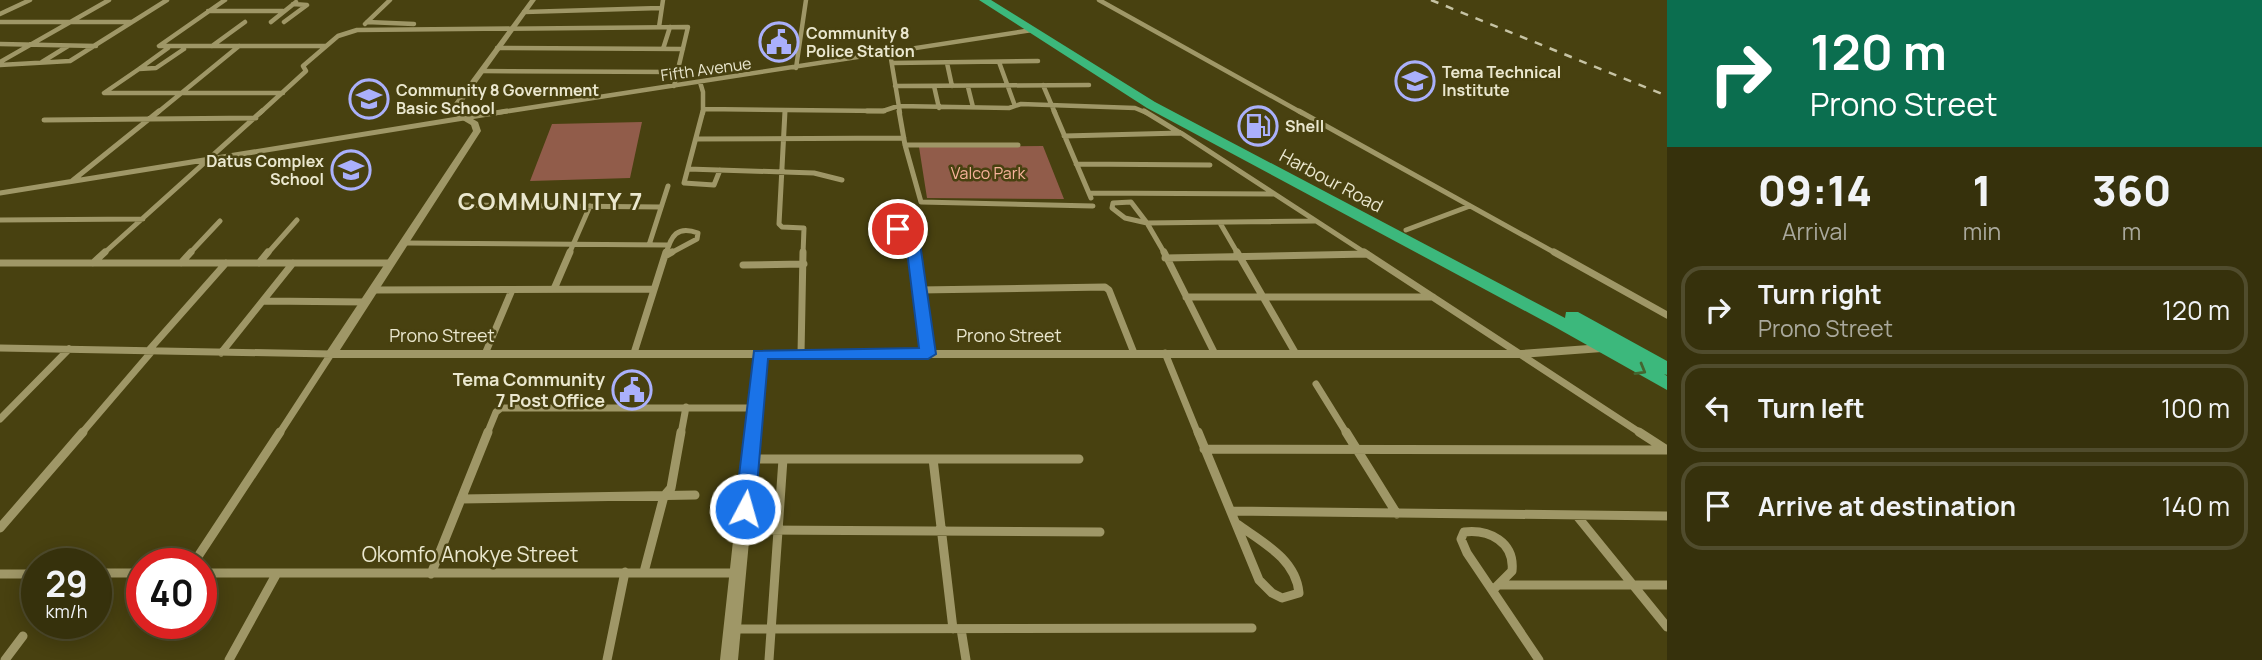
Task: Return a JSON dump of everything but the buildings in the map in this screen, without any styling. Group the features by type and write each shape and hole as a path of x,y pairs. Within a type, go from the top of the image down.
{"highway":[{"name":"Harbour Road","path":"984,0 1151,105 1667,384"},
{"name":"Harbour Road","path":"997,0 1138,89 1280,167 1562,311 1667,369"}],"street":[{"path":"0,14 30,0"},
{"path":"0,63 109,0"},
{"path":"0,63 70,61 167,0"},
{"path":"225,0 158,45 169,48 325,46"},
{"path":"271,22 299,0"},
{"path":"357,30 390,0"},
{"path":"204,548 477,131 475,124 457,113 456,106 533,0"},
{"path":"639,9 641,0"},
{"path":"659,27 663,0"},
{"path":"796,68 806,0"},
{"path":"1099,0 1667,315"},
{"path":"284,22 307,5 293,4"},
{"path":"524,12 660,8"},
{"path":"208,11 283,11"},
{"path":"0,22 132,22"},
{"path":"211,47 245,22"},
{"path":"367,22 415,24 408,30"},
{"path":"663,49 670,27"},
{"path":"93,262 257,118 306,71 303,66 344,32 689,28 674,86"},
{"name":"Fifth Avenue","path":"0,193 1032,30"},
{"path":"0,44 96,46"},
{"path":"42,62 69,45"},
{"path":"71,181 239,46"},
{"path":"139,69 156,68 185,47"},
{"path":"169,48 104,93 283,93"},
{"path":"497,48 683,50"},
{"path":"890,53 904,142 919,200 924,204 1093,206"},
{"path":"892,63 1038,61"},
{"path":"999,62 1015,106"},
{"path":"947,63 952,86"},
{"path":"481,71 676,72"},
{"path":"700,82 705,92 703,109 684,183 687,186 716,184 720,170"},
{"path":"1043,85 1090,195 1274,194"},
{"path":"895,86 1089,85"},
{"path":"934,86 939,108"},
{"path":"968,87 973,107"},
{"path":"703,109 883,111 898,106 1137,108 1181,133 1667,450"},
{"path":"785,110 786,138 779,225 804,228 802,354"},
{"path":"44,120 257,118"},
{"path":"1064,135 1181,133"},
{"path":"697,139 786,138 1018,145"},
{"path":"1076,164 1210,165"},
{"path":"688,169 828,175 842,180"},
{"path":"649,245 667,186"},
{"path":"1215,354 1147,223 1135,204 1120,202 1112,206 1125,218 1147,223 1315,221"},
{"path":"464,205 661,206"},
{"path":"554,289 576,245 590,206"},
{"path":"1406,230 1470,206"},
{"path":"0,220 143,219"},
{"path":"259,263 297,220"},
{"path":"181,263 220,221"},
{"path":"1220,223 1296,354"},
{"path":"634,353 671,237 679,230 690,229 698,233 697,239 665,256"},
{"path":"916,259 890,247 882,234 892,230 905,231 910,236 916,259 928,354"},
{"path":"405,243 668,245"},
{"path":"1165,258 1368,254"},
{"path":"0,263 391,263"},
{"path":"0,528 226,263"},
{"path":"221,353 293,263"},
{"path":"743,265 804,264"},
{"path":"920,290 1105,287 1110,292 1134,353"},
{"path":"374,290 654,289"},
{"path":"485,354 512,290"},
{"path":"1186,297 1433,297"},
{"path":"264,300 366,302"},
{"path":"0,348 331,354"},
{"name":"Prono Street","path":"331,354 1522,354 1602,348"},
{"path":"0,419 69,349"},
{"path":"1165,353 1259,580 1265,589 1280,598 1294,598 1300,593 1300,584 1294,571 1237,524"},
{"path":"729,660 760,354"},
{"path":"1316,384 1397,514"},
{"path":"644,572 664,496 671,488 687,407"},
{"path":"431,574 496,412 501,408 755,408"},
{"path":"1204,449 1667,450"},
{"path":"750,459 1079,459"},
{"path":"769,660 783,459"},
{"path":"933,459 941,532 957,629 967,660"},
{"path":"461,499 695,495"},
{"path":"1232,512 1667,516"},
{"path":"1577,516 1667,627"},
{"path":"743,530 1100,533"},
{"path":"1496,588 1510,576 1513,569 1508,550 1496,536 1474,531 1464,533 1461,539 1466,553 1496,588 1539,660"},
{"path":"607,660 625,572"},
{"name":"Okomfo Anokye Street","path":"217,573 738,573"},
{"path":"229,660 277,573"},
{"path":"0,574 21,574"},
{"path":"1496,588 1667,585"},
{"path":"732,629 1252,628"},
{"path":"5,660 21,639"}],"green space":[{"path":"642,122 630,178 530,181 552,124"},
{"name":"Valco Park","path":"1043,146 1064,199 927,198 919,147"}],"railway":[{"path":"1431,0 1667,96"}],"place":[{"name":"Community 8 Police Station","path":"779,42"},
{"name":"Tema Technical Institute","path":"1415,81"},
{"name":"Community 8 Government Basic School","path":"369,99"},
{"name":"Shell","path":"1258,126"},
{"name":"Datus Complex School","path":"351,170"},
{"name":"Tema Community 7 Post Office","path":"632,390"}],"district":[{"name":"COMMUNITY 7","path":"551,202"}],"route":[{"path":"745,509 760,354 928,354 913,243 905,231 898,229"}]}
